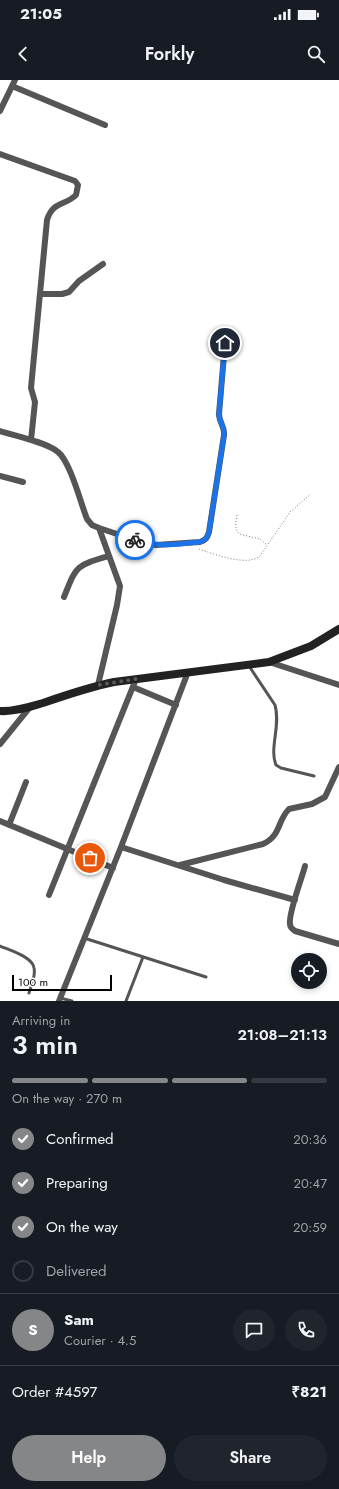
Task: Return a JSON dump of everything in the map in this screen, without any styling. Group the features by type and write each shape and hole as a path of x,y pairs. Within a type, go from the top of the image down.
{"street":[{"path":"0,111 13,83 105,125"},
{"path":"0,154 77,182 76,195 56,205 51,210 47,220 31,388 34,402 31,440"},
{"path":"40,294 62,294 69,292 79,281 103,264"},
{"path":"0,431 31,440 58,452 68,468 87,519 92,525 156,545 200,542 207,538 209,532 225,431 220,421 219,414 225,343"},
{"path":"0,476 23,482"},
{"path":"98,685 120,586 100,528"},
{"path":"64,597 77,569 86,563 109,556"},
{"path":"0,711 6,712 30,707 98,685 135,683 188,672 269,662 311,646 339,629"},
{"path":"269,662 339,685"},
{"path":"60,999 113,868 188,672"},
{"path":"135,683 176,705"},
{"path":"49,895 135,683"},
{"path":"0,744 30,707"},
{"path":"180,865 270,841 277,832 282,818 289,809 312,804 325,797 339,768"},
{"path":"9,825 26,782"},
{"path":"0,821 113,868"},
{"path":"121,847 295,900"},
{"path":"305,866 290,920 291,929 339,944"}],"lane":[{"path":"248,665 275,705 278,718 273,754 276,765 281,768 314,776"},
{"path":"84,938 206,978"},
{"path":"0,946 32,961 34,975 29,993"},
{"path":"126,1001 143,957"},
{"path":"60,999 72,1001"}],"path":[{"path":"198,548 220,556 250,561 256,560 290,512 311,494"},
{"path":"237,515 236,531 239,534 260,539 268,545"}],"way so far":[{"path":"90,858 67,849 136,679 98,685 120,586 100,528 135,540"}],"route":[{"path":"135,540 147,544 164,545 200,542 207,538 225,431 219,417 225,343"}]}
